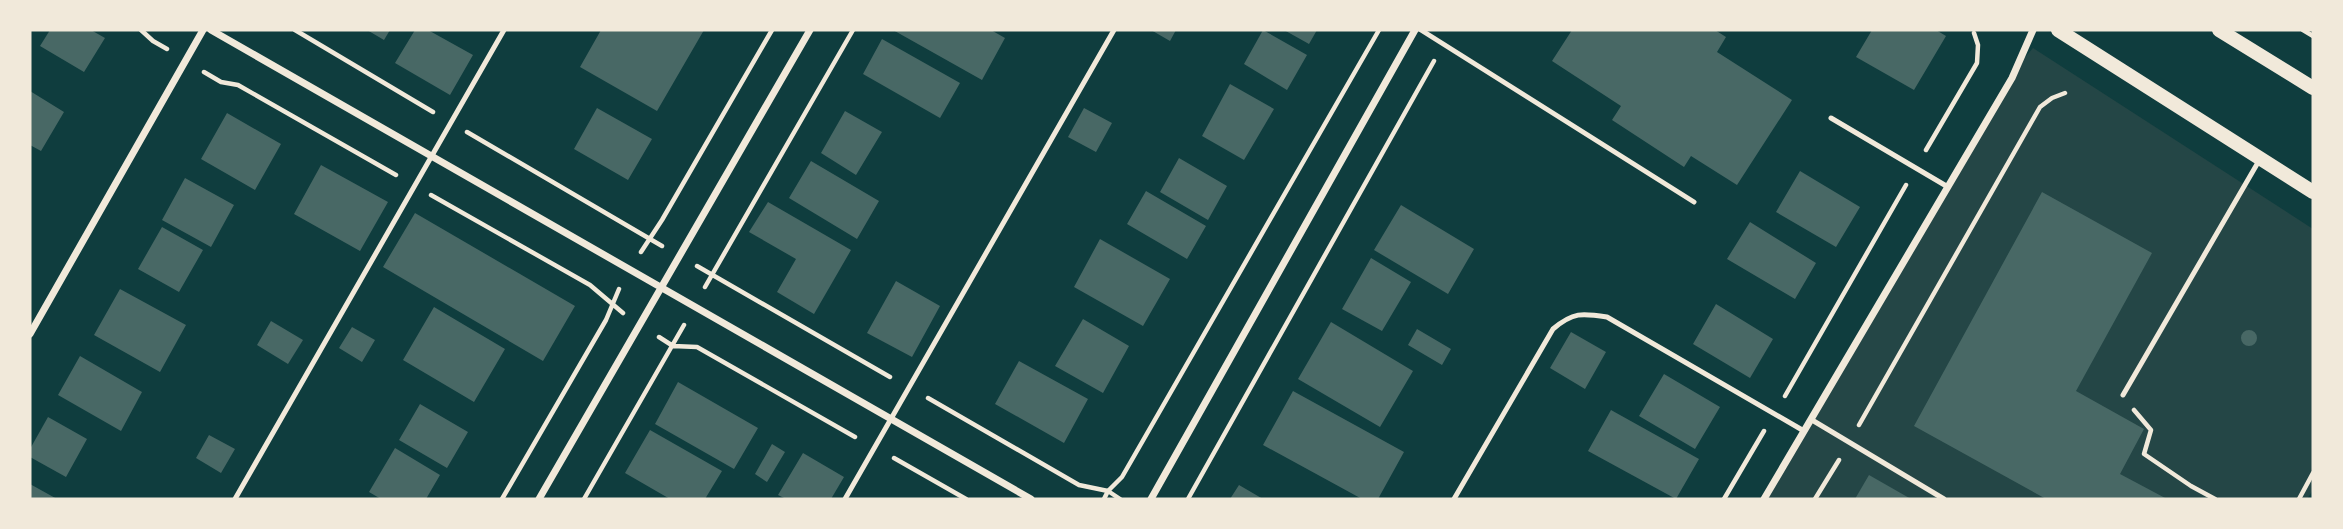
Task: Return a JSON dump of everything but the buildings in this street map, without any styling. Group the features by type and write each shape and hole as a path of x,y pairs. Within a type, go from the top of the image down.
{"main road":[{"path":"2058,30 2313,192"},
{"path":"2218,30 2313,88"}],"street":[{"path":"30,334 203,30"},
{"path":"211,30 1031,499"},
{"path":"539,499 810,30"},
{"path":"1151,499 1415,30"},
{"path":"1764,499 2012,78 2034,30"}],"lane":[{"path":"235,499 503,30"},
{"path":"845,499 1114,30"},
{"path":"1421,30 1694,202"},
{"path":"1831,118 1948,187"},
{"path":"2123,395 2260,159"},
{"path":"1454,499 1553,329 1566,318 1585,314 1607,317 1804,431"},
{"path":"1812,420 1944,499"}],"path":[{"path":"141,30 153,41 221,82 238,85 590,285 639,326 673,346 697,347 966,499"},
{"path":"295,30 712,275 1079,485 1108,491 1120,499"},
{"path":"584,499 853,30"},
{"path":"1104,499 1122,477 1379,30"},
{"path":"2304,30 2313,36"},
{"path":"1724,499 1977,64 1978,45 1974,33"},
{"path":"1188,499 1444,44"},
{"path":"1815,499 2040,107 2065,93"},
{"path":"2123,395 2151,430 2144,454 2215,499"},
{"path":"2299,499 2313,473"}],"shaded area":[{"path":"2033,48 2313,229 2313,490 2307,499 1761,499 2010,75"}]}
